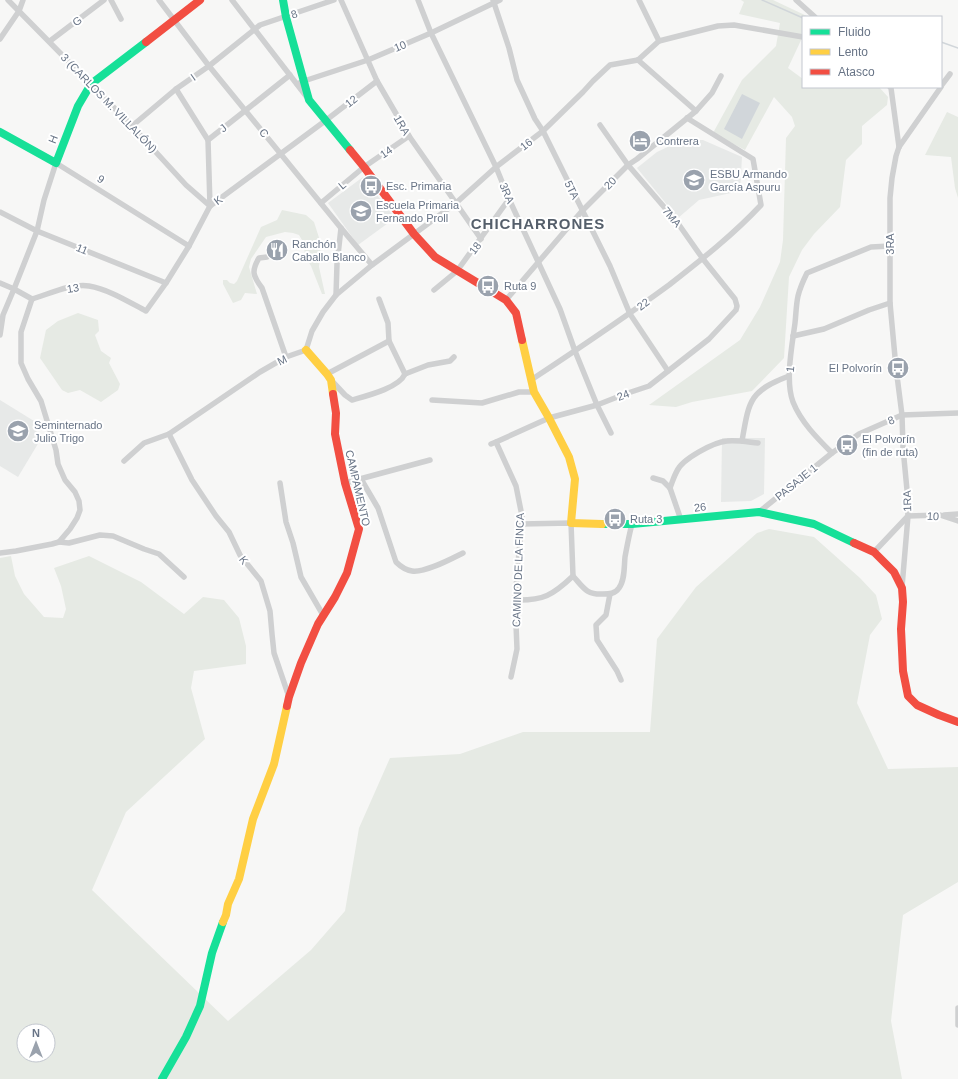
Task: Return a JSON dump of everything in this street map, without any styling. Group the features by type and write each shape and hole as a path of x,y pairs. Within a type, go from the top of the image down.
{"street":[{"name":"3 (CARLOS M. VILLALÓN)","path":"8,0 132,126 186,185 210,206"},
{"path":"0,38 18,11 23,0"},
{"name":"G","path":"50,41 104,0"},
{"path":"112,0 121,19"},
{"name":"C","path":"159,0 280,154 372,265"},
{"name":"H","path":"0,335 1,315 14,289 37,231 44,200 56,163 78,106 91,84 200,0"},
{"path":"232,0 290,75 300,83"},
{"path":"283,0 300,83 309,100 364,167 414,234 435,257 506,300 516,313 534,392 569,457 574,479 571,523 573,576 588,592 596,594 610,594 620,587 632,524"},
{"name":"8","path":"255,29 260,25 334,0"},
{"name":"1RA","path":"341,0 377,81 409,136 481,239"},
{"name":"3RA","path":"418,0 431,33 496,167 509,199 560,309 575,351 610,433"},
{"path":"639,0 659,41"},
{"name":"10","path":"300,83 368,60 431,33 496,1"},
{"name":"5TA","path":"496,1 517,80 535,119 610,266 630,314 668,371"},
{"path":"798,1 813,16"},
{"path":"696,111 638,60 659,41 718,26 734,25 771,33 802,37"},
{"name":"I","path":"132,126 176,89 210,66 255,29"},
{"name":"16","path":"414,234 456,204 496,167 542,131 583,92 592,80 610,65 638,60"},
{"name":"3RA","path":"942,86 950,74"},
{"name":"J","path":"210,206 208,140 290,75"},
{"name":"20","path":"506,300 582,211 628,165 696,111 712,93 722,76"},
{"name":"12","path":"326,121 377,81"},
{"path":"891,88 899,147"},
{"name":"3RA","path":"902,415 890,303 890,198 892,178 899,147 940,88"},
{"path":"176,89 208,140"},
{"name":"22","path":"531,380 630,314 703,258 748,219 761,205 753,159 687,118"},
{"name":"K","path":"146,311 166,283 189,246 210,206 326,121"},
{"name":"7MA","path":"600,125 628,165 677,222 735,299 737,306 734,312"},
{"name":"9","path":"0,132 56,163 189,246"},
{"name":"14","path":"364,167 409,136"},
{"name":"L","path":"321,203 364,167"},
{"name":"18","path":"434,290 457,271 509,199"},
{"name":"11","path":"0,212 37,231 166,283"},
{"path":"336,295 337,264 341,228"},
{"path":"414,234 372,265 336,295 322,312 312,331 306,350 345,395 352,400 375,393 400,381 404,374 428,365 450,361 454,356"},
{"name":"1","path":"832,453 813,433 796,410 790,393 789,376 798,297 807,274 871,247 890,246"},
{"path":"267,257 259,258 255,266 255,279 262,288 286,357"},
{"path":"0,283 32,299 21,332 21,363 28,379 41,401 56,450 58,464 65,480 75,492 79,501 80,510 78,518 58,542"},
{"name":"13","path":"32,299 72,287 89,286 113,294 146,311"},
{"path":"379,299 388,324 389,341 404,374"},
{"path":"793,336 824,329 890,303"},
{"name":"24","path":"494,443 549,418 597,405 649,386 709,339 734,312"},
{"path":"329,377 389,341"},
{"name":"M","path":"124,461 144,443 169,434 260,372 286,357 306,350"},
{"path":"742,441 746,416 750,404 755,396 760,390 789,376"},
{"name":"CAMPAMENTO","path":"162,1079 186,1037 200,1006 212,953 226,915 228,904 239,879 253,819 274,764 277,745 289,697 301,663 318,624 348,573 358,530 345,482 335,434 336,413 329,377"},
{"path":"432,400 482,403 519,392 534,392"},
{"name":"8","path":"832,453 859,434 902,415 958,413"},
{"name":"1RA","path":"902,415 908,516 902,588"},
{"name":"K","path":"169,434 192,480 228,532 240,555 261,581 270,611 274,653 289,697"},
{"path":"670,488 681,464 689,458 714,445 725,441 758,443"},
{"name":"CAMINO DE LA FINCA","path":"494,443 516,486 522,516 515,600 517,648 511,677"},
{"name":"PASAJE 1","path":"759,512 832,453"},
{"path":"345,482 430,460"},
{"path":"654,478 663,481 670,488 681,520"},
{"path":"360,479 378,508 396,562 403,568 413,571 421,570 450,560 463,553"},
{"path":"280,483 286,522 302,577 323,615"},
{"name":"26","path":"521,524 632,524 759,512 814,524 874,552 894,572 902,588"},
{"path":"940,515 958,514"},
{"name":"10","path":"908,516 940,515 958,521"},
{"path":"874,552 908,516"},
{"path":"0,553 16,552 58,542 68,543 100,535 108,535 159,554 184,577"},
{"path":"515,600 530,600 547,596 560,588 573,576"},
{"path":"902,588 903,602 901,629 903,671 908,696 917,705 958,722"},
{"path":"610,594 606,615 596,625 597,640 617,671 621,680"},
{"path":"958,1008 958,1025"}],"shaded area":[{"path":"741,0 773,0 807,16 802,16 802,38 788,68 802,78 802,88 880,88 888,97 887,105 862,126 862,144 846,160 840,207 814,234 802,250 789,277 784,358 752,391 692,402 676,407 649,405 740,340 760,307 780,262 783,240 786,138 795,126 792,117 774,97 745,150 713,133 742,80 776,46 780,23 739,14 744,2"},
{"path":"742,94 760,103 742,139 724,129"},
{"path":"947,112 958,117 958,198 955,188 951,157 925,155"},
{"name":"ESBU Armando García Aspuru","path":"682,140 703,140 742,157 740,191 699,200 678,218 637,168 657,152"},
{"name":"Escuela Primaria Fernando Proll","path":"363,177 395,218 358,245 328,203"},
{"path":"282,210 306,215 314,222 321,244 319,267 325,294 322,294 311,266 306,258 302,240 299,235 285,232 266,237 251,259 249,267 257,294 245,293 241,300 233,303 223,284 223,280 227,280 234,284 237,281 261,227 277,220"},
{"path":"78,313 98,320 99,331 95,335 101,351 111,358 109,363 120,384 118,390 101,402 80,390 68,393 62,390 40,358 46,330 58,321"},
{"name":"Seminternado Julio Trigo","path":"0,400 34,421 39,442 18,477 0,466"},
{"path":"722,438 765,438 764,494 751,501 721,502"},
{"path":"769,529 814,537 860,578 876,595 882,619 870,635 857,703 888,769 958,767 958,882 903,915 891,1021 902,1079 0,1079 0,558 11,556 15,576 24,594 44,617 63,618 66,609 61,586 54,568 89,556 141,582 184,614 203,597 224,600 239,618 246,646 246,664 194,671 191,688 205,739 126,812 92,890 228,1021 311,950 345,911 359,828 390,758 460,754 523,732 650,732 657,639 696,587 757,533"}],"waterway":[{"path":"762,0 802,18"},
{"path":"942,42 958,48"}],"traffic: fast":[{"path":"283,0 286,17 309,100 350,150"},
{"path":"0,132 56,163 78,106 91,84 146,42"},
{"path":"602,524 632,524 759,512 814,524 854,543"},
{"path":"162,1079 186,1037 200,1006 212,953 223,922"}],"traffic: slow":[{"path":"522,340 534,392 569,457 575,479 571,523 602,524"},
{"path":"306,350 331,380 333,394"},
{"path":"223,922 228,904 239,879 253,819 274,764 287,706"}],"traffic: jam":[{"path":"146,42 200,0"},
{"path":"350,150 414,234 435,257 506,300 516,313 522,340"},
{"path":"287,706 301,663 318,624 335,597 347,573 359,529 345,483 335,434 336,413 333,394"},
{"path":"854,543 874,552 894,572 902,588 903,602 901,629 903,671 908,696 917,705 958,722"}],"place":[{"name":"Contrera","path":"640,141"},
{"name":"ESBU Armando García Aspuru","path":"694,180"},
{"name":"Esc. Primaria","path":"371,186"},
{"name":"Escuela Primaria Fernando Proll","path":"361,211"},
{"name":"Ranchón Caballo Blanco","path":"277,250"},
{"name":"Ruta 9","path":"488,286"},
{"name":"El Polvorín","path":"898,368"},
{"name":"Seminternado Julio Trigo","path":"18,431"},
{"name":"El Polvorín (fin de ruta)","path":"847,445"},
{"name":"Ruta 3","path":"615,519"}],"district":[{"name":"CHICHARRONES","path":"538,224"}]}
